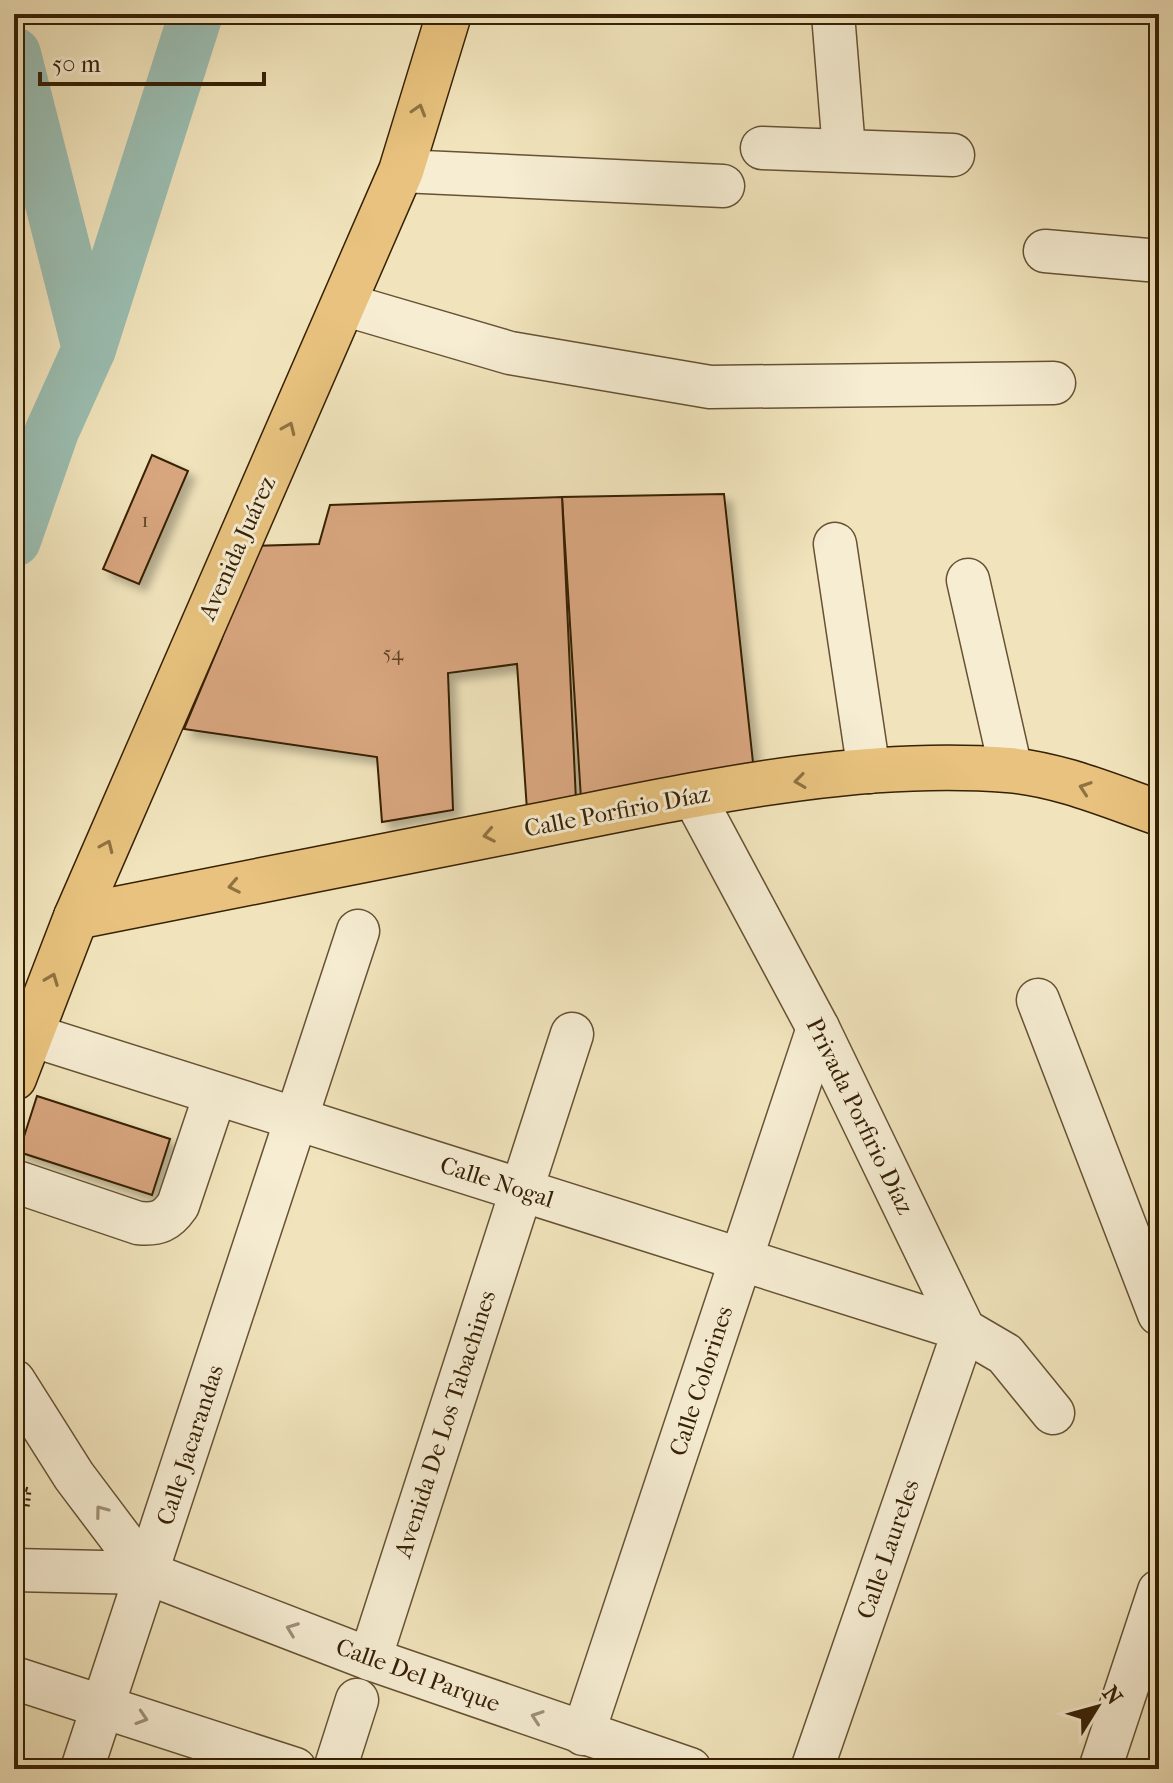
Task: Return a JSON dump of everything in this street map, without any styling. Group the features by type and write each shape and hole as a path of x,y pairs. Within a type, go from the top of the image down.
{"main road":[{"name":"Avenida Juárez","path":"14,1078 76,917 401,171 449,14"},
{"name":"Calle Porfirio Díaz","path":"76,917 693,795 869,772 938,767 1011,770 1069,783 1159,813"}],"street":[{"path":"833,14 844,150"},
{"path":"762,148 953,155"},
{"path":"401,171 723,186"},
{"path":"1045,251 1159,261"},
{"path":"343,304 510,353 710,387 1054,383"},
{"path":"835,544 869,772"},
{"path":"968,580 1011,770"},
{"name":"Privada Porfirio Díaz","path":"693,795 818,1028 964,1330"},
{"name":"Calle Jacarandas","path":"82,1769 358,931"},
{"path":"1038,1000 1159,1314"},
{"name":"Calle Colorines","path":"583,1734 818,1028"},
{"name":"Avenida De Los Tabachines","path":"370,1659 572,1034"},
{"name":"Calle Nogal","path":"31,1035 520,1189 740,1262 964,1330"},
{"path":"14,1181 138,1223 154,1225 169,1218 178,1205 215,1095"},
{"path":"964,1330 1005,1354 1053,1413"},
{"name":"Calle Laureles","path":"812,1769 964,1330"},
{"path":"14,1381 74,1476 147,1573"},
{"name":"Calle Del Parque","path":"14,1570 147,1573 370,1659 690,1769"},
{"path":"1100,1769 1159,1591"},
{"path":"14,1678 295,1769"},
{"path":"335,1769 357,1700"}],"path":[{"path":"14,1486 29,1490 27,1508 14,1505"}],"building":[{"path":"152,455 188,471 139,584 103,569"},
{"path":"724,494 755,781 581,799 562,497"},
{"path":"562,497 576,801 527,810 517,664 448,673 453,810 382,822 377,757 184,729 221,641 251,546 319,544 330,505"},
{"path":"37,1096 170,1139 152,1195 19,1152"}],"waterway":[{"path":"89,349 196,14"},
{"path":"14,54 89,349 52,431 14,540"}]}
